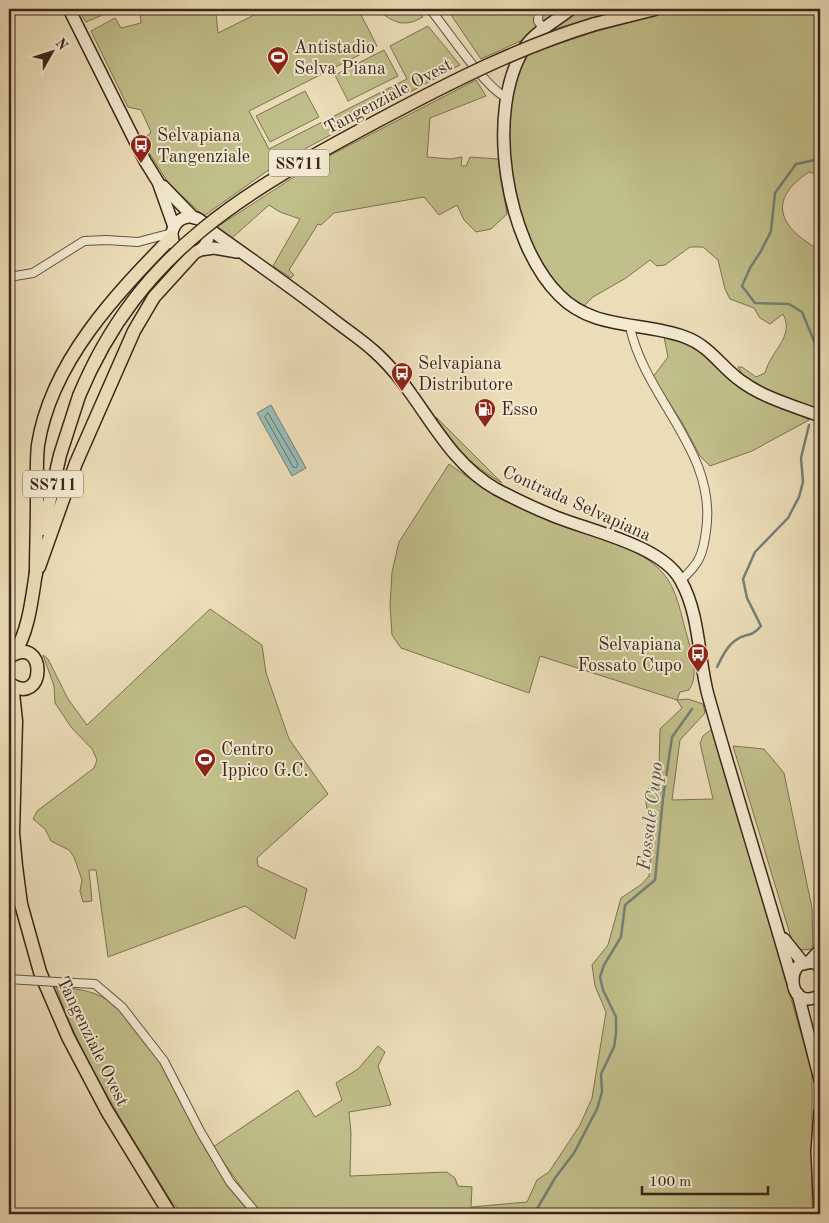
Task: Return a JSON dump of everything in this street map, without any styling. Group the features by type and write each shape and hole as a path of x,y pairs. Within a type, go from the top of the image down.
{"main road":[{"path":"36,574 76,463 134,331 154,297 208,240 206,227 194,218 158,182 145,161 69,9"},
{"path":"571,9 526,45 518,60 506,97 503,142 507,187 517,221 538,268 558,295 590,317 630,327 668,332 698,342 738,380 752,389 820,416"},
{"name":"Tangenziale Ovest","path":"11,656 19,646 27,622 45,516 79,396 109,334 140,290 189,240 227,210 284,171 494,61 555,36 655,9"},
{"path":"158,182 180,250 197,251"},
{"path":"36,574 38,454 42,424 65,370 87,335 182,219 194,218"},
{"name":"Contrada Selvapiana","path":"206,227 376,352 418,402 453,454 472,472 494,488 556,517 629,544 663,561 681,580 690,602 708,692 792,980 798,994 820,1080"},
{"name":"Contrada Selvapiana","path":"197,251 225,249 243,254"},
{"name":"Tangenziale Ovest","path":"16,721 28,687 38,676 38,666 33,657 27,622"},
{"path":"11,656 24,653 33,657"},
{"path":"9,683 18,688 28,687"},
{"name":"Tangenziale Ovest","path":"9,683 13,693 16,721 13,833 21,904 40,972 60,1020 107,1111 170,1214"},
{"name":"Contrada Selvapiana","path":"778,931 806,963"},
{"path":"792,980 795,970 820,950"},
{"path":"806,963 820,966"},
{"path":"798,994 811,998 820,994"},
{"path":"820,1112 817,1151 820,1214"}],"street":[{"path":"430,9 480,72 500,94 506,97"},
{"path":"539,9 538,21 544,30"},
{"path":"9,277 33,272 84,241 138,242 173,232"},
{"path":"630,327 636,350 650,380 677,422 690,447 707,496 709,514 705,540 696,567 681,580"},
{"path":"9,979 95,984 122,1006 164,1061 200,1131 230,1182 257,1214"}],"shaded area":[{"path":"77,9 109,9 105,14 86,22"},
{"path":"156,9 229,9 216,14 218,33 266,9 358,9 377,46 249,111 269,149 407,79 390,46 428,26 460,65 277,164 204,216 169,184 142,142 151,132 141,110 128,107 91,31 115,18 121,28 141,23 140,13"},
{"path":"377,9 415,9 423,17 404,23 388,18"},
{"path":"447,9 564,9 527,38 481,59"},
{"path":"581,9 628,9 554,29"},
{"path":"679,9 820,9 820,175 809,172 795,183 787,193 783,204 783,214 788,224 796,233 820,250 820,409 774,394 751,382 743,375 738,367 742,367 756,377 765,373 784,337 786,322 783,314 770,324 760,318 754,308 730,299 725,289 718,260 703,247 690,247 665,265 657,266 650,260 626,278 593,297 584,306 559,286 539,259 524,227 514,192 509,155 509,119 514,85 525,55 594,32"},
{"path":"384,50 398,76 348,101 335,75"},
{"path":"476,80 486,96 430,118 427,157 451,159 462,157 461,166 466,166 470,157 498,159 507,214 491,229 476,232 464,220 457,205 439,215 424,197 334,213 321,225 318,224 289,270 294,275 291,278 273,266 300,219 280,212 269,205 232,238 217,227 317,162"},
{"path":"305,91 319,117 270,142 256,116"},
{"path":"664,337 690,346 701,353 742,387 760,399 795,412 809,420 752,451 710,466 700,456 683,424 653,377 668,357"},
{"path":"436,417 502,483 482,470 455,447 441,428"},
{"path":"449,464 509,503 546,519 619,545 651,562 662,572 675,595 694,665 694,678 689,690 680,692 677,700 540,656 529,693 401,648 392,635 390,605 392,572 399,542"},
{"name":"Centro Ippico G.C.","path":"210,609 262,645 266,673 289,739 328,794 257,858 258,866 307,889 295,939 245,906 108,957 96,870 89,870 92,901 83,902 80,891 82,880 74,857 69,850 51,841 45,829 33,819 37,811 94,768 97,760 92,749 71,727 55,703 54,686 43,655 48,659 68,699 87,725"},
{"path":"688,699 703,704 705,713 680,740 672,800 713,799 700,743 703,736 712,729 812,1072 812,1214 260,1214 213,1147 298,1090 315,1117 342,1100 336,1083 358,1069 378,1046 385,1052 378,1066 391,1105 349,1112 351,1133 350,1176 447,1172 455,1178 458,1186 472,1187 471,1207 527,1202 537,1180 549,1172 580,1125 592,1098 606,1012 595,986 592,965 608,945 621,898 642,884 649,876 652,841 645,796 659,769 660,729 682,708 677,700"},
{"path":"733,746 764,749 784,773 812,908 813,949 802,950 793,944"},
{"path":"56,987 93,993 112,1003 130,1019 160,1062 212,1160 251,1214 183,1214 171,1201 93,1070 79,1043"}],"water":[{"path":"271,405 306,468 292,476 257,413"}],"waterway":[{"name":"Fossale Cupo","path":"815,401 819,366 814,341 802,312 789,304 755,303 742,286 771,231 775,193 796,164 820,159"},
{"name":"Fossale Cupo","path":"717,667 733,642 743,636 754,633 761,626 747,598 743,579 755,552 788,518 799,497 803,482 801,458 809,425"},
{"name":"Fossale Cupo","path":"527,1214 537,1209 555,1178 574,1153 597,1109 602,1092 601,1074 614,1047 616,1033 616,1017 603,990 600,977 604,965 621,937 625,905 655,880 663,798 672,737 692,709"}],"place":[{"name":"Antistadio Selva Piana","path":"278,76"},
{"name":"Selvapiana Tangenziale","path":"141,164"},
{"name":"Selvapiana Distributore","path":"402,392"},
{"name":"Esso","path":"485,428"},
{"name":"Selvapiana Fossato Cupo","path":"698,673"},
{"name":"Centro Ippico G.C.","path":"205,778"}]}
